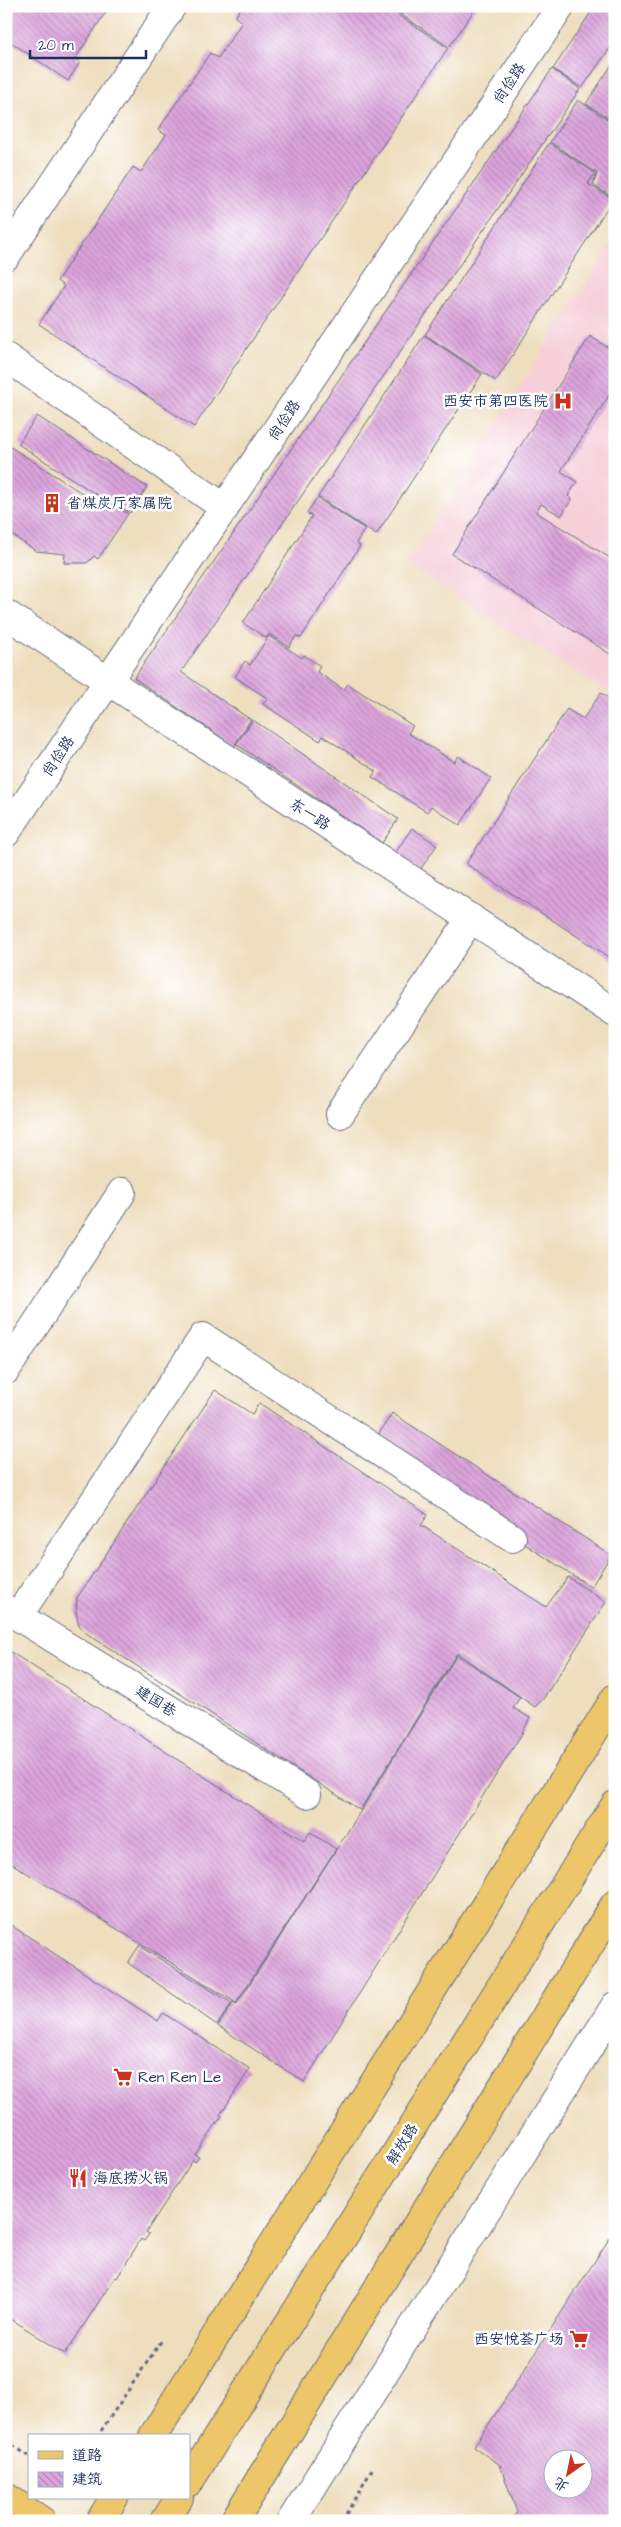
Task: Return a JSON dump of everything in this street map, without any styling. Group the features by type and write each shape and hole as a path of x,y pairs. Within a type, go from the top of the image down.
{"main road":[{"path":"154,2434 615,1698"},
{"name":"解放路","path":"190,2480 615,1805"},
{"path":"234,2521 615,1904"},
{"path":"6,2497 42,2521"},
{"path":"100,2521 113,2500"},
{"path":"165,2521 178,2500"}],"street":[{"path":"6,256 172,6"},
{"name":"尚俭路","path":"6,833 561,6"},
{"path":"6,357 225,508"},
{"name":"东一路","path":"6,614 615,1013"},
{"path":"340,1114 471,918"},
{"path":"6,1370 122,1192"},
{"path":"12,1613 203,1337 512,1538"},
{"name":"建国巷","path":"12,1613 307,1794"},
{"path":"291,2521 615,2006"}],"path":[{"path":"102,2431 162,2340"},
{"path":"6,2441 28,2455"},
{"path":"342,2521 374,2466"}],"shaded area":[{"name":"西安市第四医院","path":"615,237 615,697 407,565"}],"building":[{"path":"6,6 110,6 75,59 80,62 68,81 6,39"},
{"path":"242,6 385,6 448,48 194,427 39,324 64,286 57,281 133,167 141,172 166,135 158,130 210,53 218,58 242,22 235,17"},
{"path":"389,6 477,6 449,47"},
{"path":"595,6 615,6 615,41 582,88 553,69"},
{"path":"615,60 615,122 586,104"},
{"path":"552,69 580,89 181,672 251,720 234,746 134,678"},
{"path":"578,100 615,124 615,199 593,185 597,173 550,142"},
{"path":"549,143 595,173 588,184 613,199 496,381 425,335"},
{"path":"424,335 482,374 376,535 318,497"},
{"path":"590,336 615,352 615,386 561,471 577,482 568,496 572,499 561,516 541,504 536,512 615,561 615,657 452,554"},
{"path":"37,416 147,487 130,513 107,498 105,500 18,444"},
{"name":"省煤炭厅家属院","path":"6,444 102,506 106,500 128,514 98,559 94,556 87,563 64,563 65,554 36,551 6,531"},
{"path":"317,498 365,529 356,543 360,546 301,638 296,636 289,647 269,634 266,638 243,623 312,516 307,513"},
{"path":"269,636 302,658 304,655 320,666 317,672 344,690 348,684 413,726 408,733 454,762 458,756 491,778 460,825 431,806 427,812 372,777 376,771 323,736 320,741 263,704 267,698 235,677 245,661 250,665"},
{"path":"601,693 615,702 615,961 466,864 567,709 583,719"},
{"path":"253,720 398,819 382,843 236,744"},
{"path":"412,828 437,845 420,870 395,853"},
{"path":"215,1390 252,1414 259,1403 428,1515 421,1525 546,1607 568,1577 606,1602 543,1699 535,1707 457,1653 360,1810 86,1633 79,1625 76,1613 77,1598"},
{"path":"392,1413 611,1555 591,1587 488,1520 364,1457"},
{"path":"6,1649 304,1841 310,1832 336,1849 236,2003 6,1860"},
{"path":"457,1655 520,1697 513,1708 530,1718 304,2082 218,2026 233,2003 236,2005 352,1825"},
{"path":"6,1922 158,2021 163,2013 250,2069 220,2115 222,2116 195,2155 199,2157 195,2162 193,2160 146,2232 149,2234 144,2241 141,2239 65,2354 11,2319 6,2325"},
{"path":"139,1946 232,2003 217,2025 128,1963"},
{"name":"西安悦荟广场","path":"615,2230 615,2521 511,2521 517,2512 500,2465 474,2447"}],"place":[{"name":"西安市第四医院","path":"563,401"},
{"name":"省煤炭厅家属院","path":"52,503"},
{"name":"Ren Ren Le","path":"123,2077"},
{"name":"海底捞火锅","path":"78,2178"},
{"name":"西安悦荟广场","path":"579,2339"}]}
